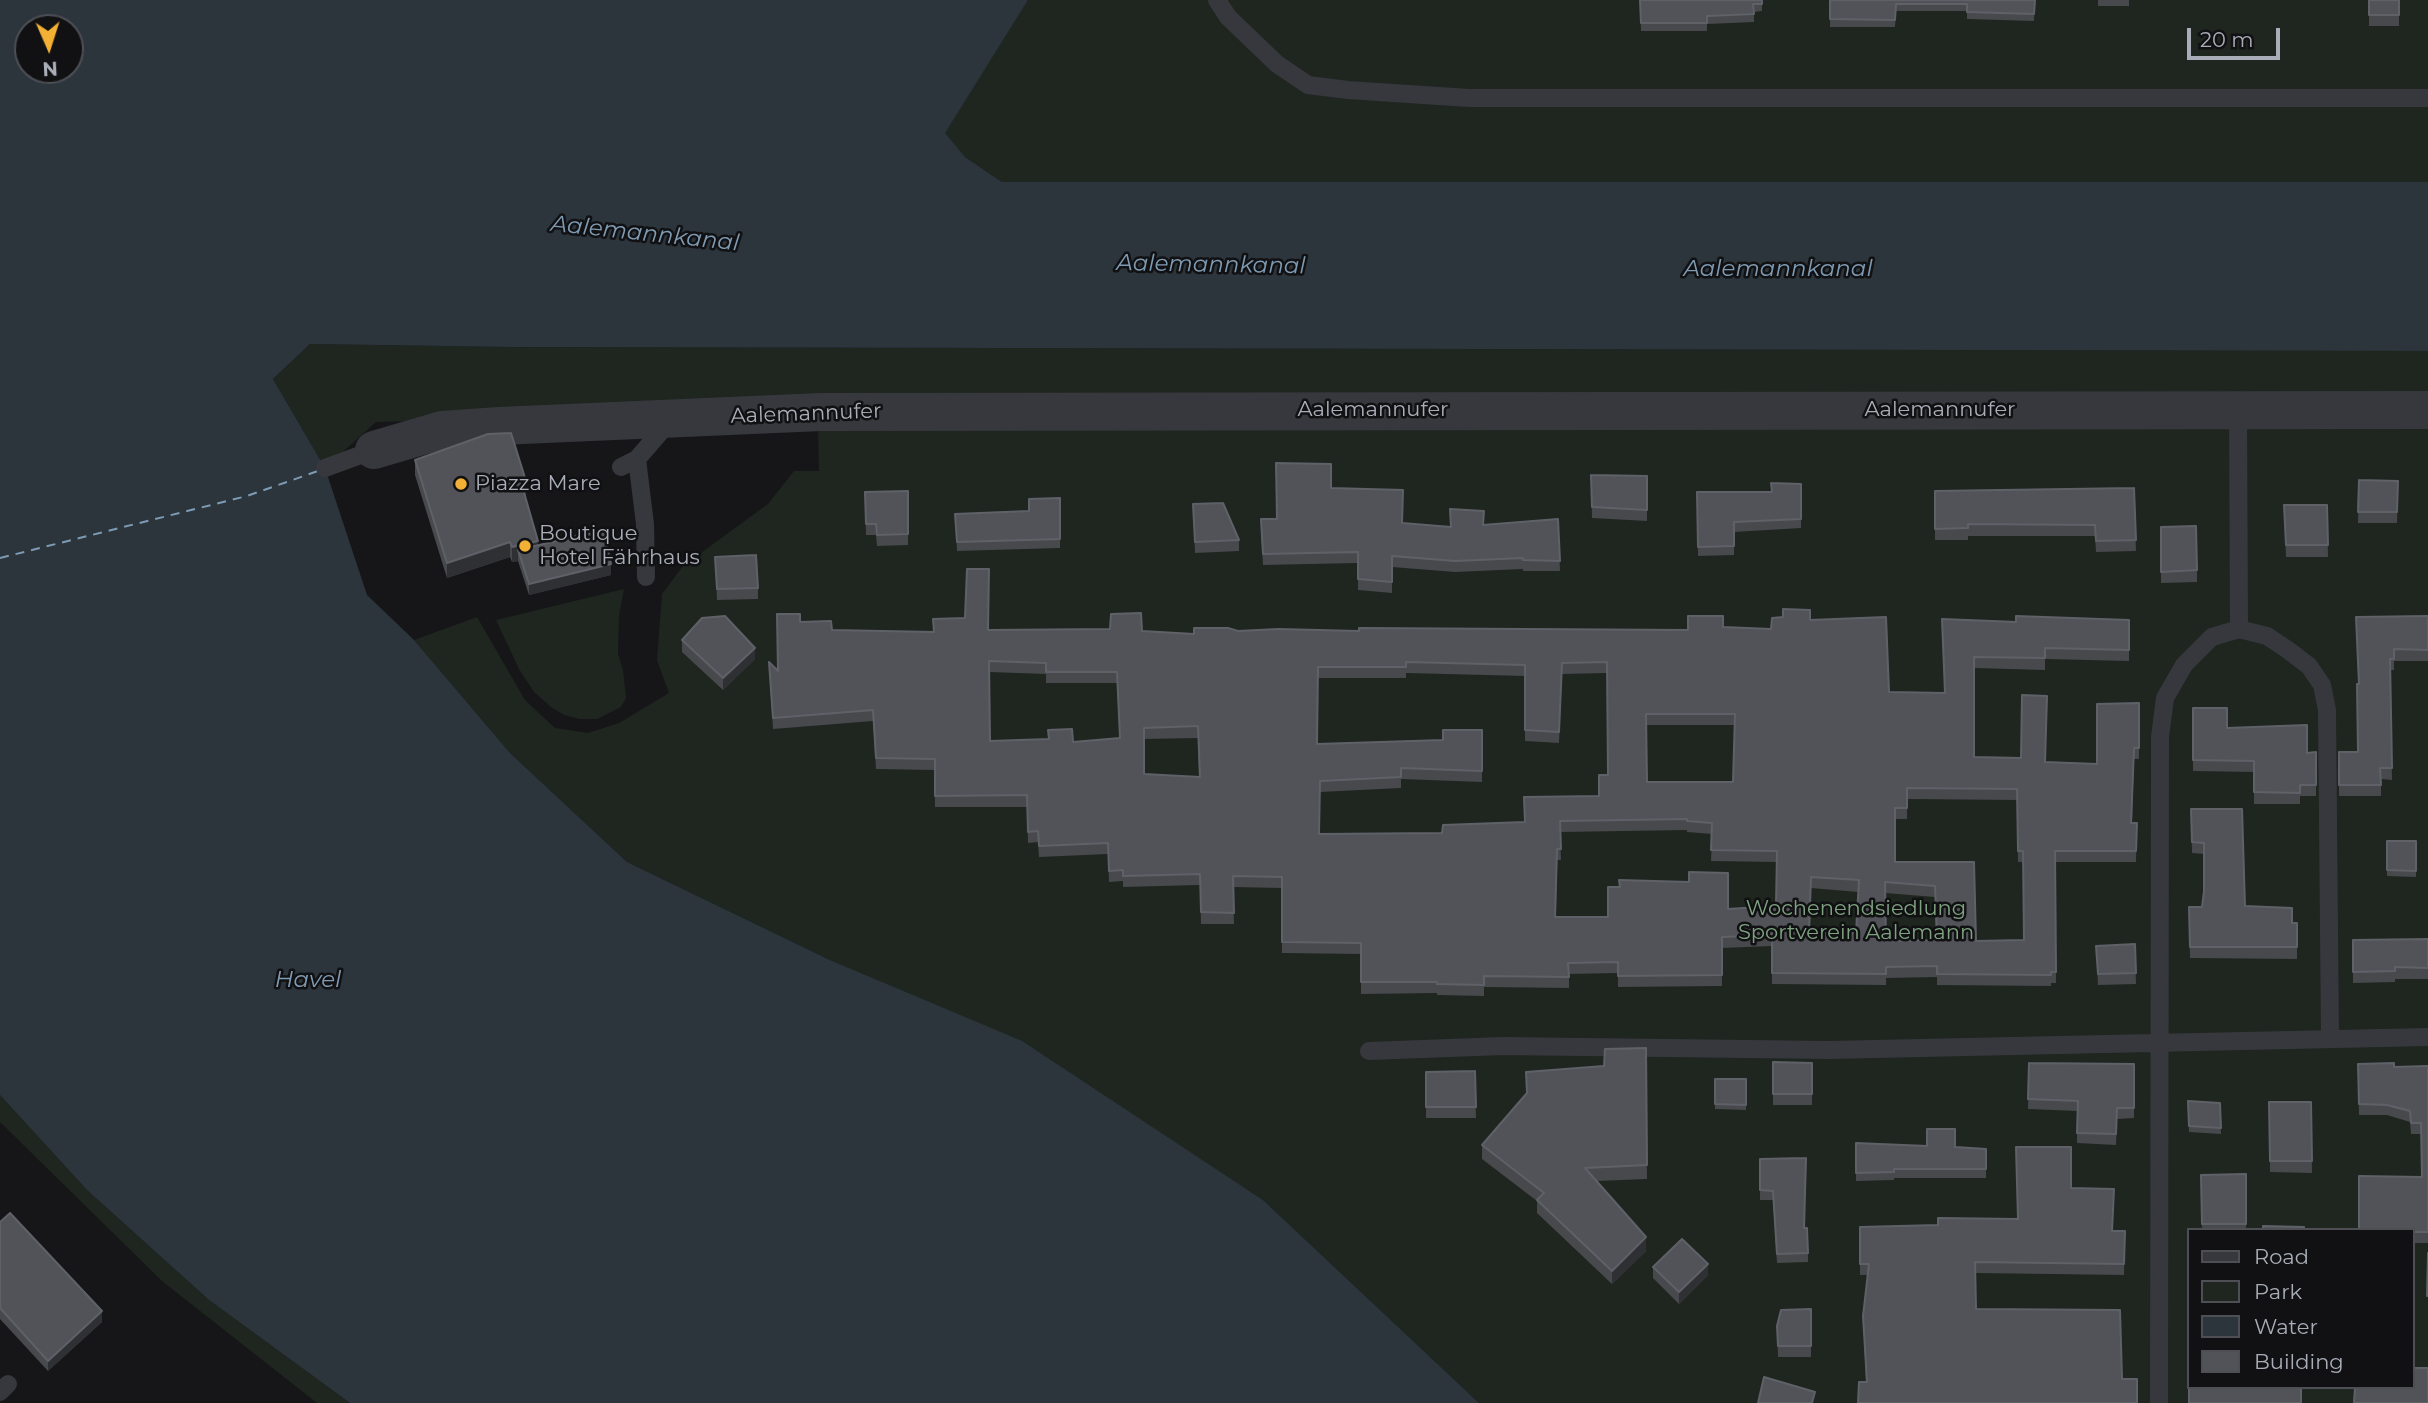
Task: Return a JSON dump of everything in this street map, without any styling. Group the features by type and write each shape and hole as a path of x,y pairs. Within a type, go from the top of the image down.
{"street":[{"name":"Aalemannufer","path":"374,450 442,430 821,412 2428,410"}],"lane":[{"path":"1217,0 1228,17 1277,64 1308,85 1348,90 1469,99 2428,98"},
{"path":"2238,410 2239,629"},
{"path":"621,467 637,459 671,420"},
{"name":"Aalemannufer","path":"325,468 374,450"},
{"path":"637,459 645,524 646,577"},
{"path":"2159,1403 2160,737 2165,698 2184,665 2212,637 2239,629 2267,636 2288,650 2309,666 2322,685 2327,710 2330,1039"},
{"path":"1369,1051 1503,1046 1829,1050 2428,1037"}],"green space":[{"path":"1028,0 2428,0 2428,182 1002,182 965,157 944,133"},
{"path":"310,344 509,347 2428,351 2428,410 852,412 376,422 325,468 273,379"},
{"name":"Wochenendsiedlung Sportverein Aalemann","path":"2428,421 2428,1403 1479,1403 1263,1200 1022,1042 830,960 627,862 510,753 414,640 477,617 525,700 555,728 588,733 619,723 669,693 657,660 662,594 683,566 768,504 794,471 819,471 818,426"},
{"path":"624,589 619,616 618,654 626,698 621,707 597,719 564,715 534,692 519,669 496,620"},
{"path":"0,1095 87,1190 209,1300 350,1403 317,1403 162,1281 0,1122"}],"water":[{"path":"0,0 1028,0 945,133 965,157 1002,182 2428,182 2428,351 509,347 310,344 273,379 325,468 367,595 414,640 510,753 627,862 830,960 1022,1041 1263,1200 1479,1403 350,1403 209,1300 87,1190 0,1095"}],"building":[{"path":"1640,0 1762,0 1762,4 1753,4 1754,14 1707,16 1707,23 1641,23"},
{"path":"1830,0 2035,0 2034,14 1967,12 1967,4 1896,4 1895,20 1830,19"},
{"path":"2369,0 2399,0 2399,15 2369,15"},
{"path":"511,433 526,481 521,482 538,541 512,547 510,542 447,563 415,460 488,434"},
{"path":"1276,463 1331,464 1331,488 1403,490 1402,523 1451,527 1450,509 1484,511 1483,525 1558,519 1560,561 1523,558 1455,561 1392,556 1392,582 1358,579 1358,552 1263,554 1261,519 1277,519"},
{"path":"1591,475 1647,476 1647,510 1592,507"},
{"path":"2359,480 2398,481 2397,512 2358,512"},
{"path":"1771,483 1801,484 1801,519 1734,522 1734,546 1698,547 1697,492 1772,492"},
{"path":"2134,488 2136,540 2096,541 2095,525 1968,524 1968,528 1935,529 1935,491"},
{"path":"908,491 908,534 877,535 876,524 866,524 865,492"},
{"path":"1060,498 1060,539 957,542 955,514 1029,511 1029,499"},
{"path":"1223,503 1239,540 1195,542 1193,504"},
{"path":"2284,505 2327,505 2328,545 2286,545"},
{"path":"2196,526 2197,570 2161,572 2161,527"},
{"path":"603,530 611,564 529,584 518,550"},
{"path":"756,555 758,588 717,589 715,557"},
{"path":"967,569 989,569 988,630 1110,629 1111,614 1141,613 1142,631 1194,634 1194,628 1228,628 1238,631 1359,631 1359,628 1688,630 1688,616 1723,616 1723,627 1771,629 1772,618 1783,617 1783,609 1810,610 1810,620 1886,617 1889,692 1945,693 1942,619 2016,622 2016,616 2129,620 2129,650 2045,648 2045,658 1974,657 1974,757 2021,758 2022,695 2047,696 2045,762 2097,764 2097,704 2139,703 2139,748 2134,748 2131,823 2137,823 2136,851 2055,851 2056,972 2051,972 2051,975 1937,974 1937,966 1886,967 1886,974 1772,973 1772,935 1722,937 1722,975 1618,976 1618,962 1568,963 1569,977 1484,976 1484,985 1361,982 1361,943 1282,942 1282,877 1233,876 1234,913 1201,912 1200,874 1123,876 1123,870 1109,871 1108,843 1039,846 1038,831 1028,832 1027,795 935,796 935,759 876,758 873,710 773,718 769,662 778,671 777,614 800,614 800,622 831,621 832,630 934,632 933,619 965,618","holes":["989,661 1046,663 1046,672 1117,672 1120,738 1073,742 1072,729 1048,730 1049,739 990,741","1406,662 1525,665 1525,730 1559,732 1562,663 1607,662 1608,775 1599,775 1599,796 1524,797 1525,822 1443,825 1442,833 1319,834 1320,781 1401,777 1401,768 1482,771 1482,730 1443,730 1443,740 1317,744 1318,667 1406,667","1646,714 1735,714 1733,782 1647,782","1198,726 1200,777 1144,774 1144,728","1907,788 2017,789 2018,851 2023,851 2024,940 1976,941 1974,862 1895,862 1895,808 1907,808","1687,819 1712,823 1711,850 1777,851 1776,906 1728,909 1728,873 1689,872 1689,882 1619,880 1620,887 1608,887 1608,917 1555,917 1557,849 1561,849 1560,821","1811,877 1859,880 1856,933 1809,932","1885,882 1935,886 1937,940 1886,941"]},
{"path":"725,616 755,648 723,678 682,640 702,618"},
{"path":"2428,616 2428,650 2394,649 2394,659 2390,659 2392,768 2380,768 2381,785 2339,785 2339,752 2358,752 2356,617"},
{"path":"2193,708 2227,708 2227,728 2307,725 2307,753 2316,752 2316,785 2300,785 2300,793 2254,792 2254,761 2193,760"},
{"path":"2191,809 2242,809 2245,906 2292,908 2292,923 2297,923 2297,947 2190,947 2189,907 2202,907 2204,891 2204,843 2192,842"},
{"path":"2387,841 2416,841 2416,871 2387,870"},
{"path":"2428,939 2428,968 2395,967 2395,971 2353,972 2353,940"},
{"path":"2135,944 2136,973 2098,974 2096,946"},
{"path":"1646,1048 1647,1165 1585,1168 1646,1237 1612,1271 1537,1200 1544,1193 1482,1145 1527,1093 1526,1072 1604,1066 1605,1049"},
{"path":"1773,1062 1812,1063 1812,1094 1773,1094"},
{"path":"2029,1063 2134,1064 2134,1108 2117,1108 2116,1134 2077,1133 2078,1101 2028,1099"},
{"path":"2358,1064 2428,1066 2428,1232 2414,1232 2414,1228 2359,1228 2359,1176 2422,1177 2421,1123 2411,1123 2410,1111 2387,1105 2359,1104"},
{"path":"1475,1071 1476,1107 1426,1107 1426,1072"},
{"path":"1715,1079 1746,1079 1746,1105 1715,1104"},
{"path":"2188,1101 2220,1103 2221,1128 2189,1126"},
{"path":"2269,1102 2311,1102 2312,1161 2270,1161"},
{"path":"1927,1129 1955,1129 1955,1147 1986,1149 1986,1169 1894,1169 1894,1172 1856,1173 1856,1143 1927,1146"},
{"path":"2016,1147 2071,1147 2071,1188 2114,1189 2112,1231 2125,1231 2124,1264 1975,1262 1976,1309 2120,1310 2122,1379 2137,1379 2137,1403 1858,1403 1859,1382 1867,1382 1863,1316 1869,1264 1860,1264 1860,1227 1938,1225 1938,1218 2018,1219"},
{"path":"1806,1158 1804,1228 1807,1228 1808,1253 1777,1254 1773,1191 1760,1190 1760,1159"},
{"path":"2246,1174 2246,1224 2202,1224 2201,1175"},
{"path":"10,1213 102,1311 48,1361 0,1308 0,1222"},
{"path":"2263,1226 2304,1227 2304,1228"},
{"path":"1682,1239 1708,1264 1679,1292 1653,1267"},
{"path":"1811,1309 1811,1346 1778,1346 1777,1326 1781,1310"},
{"path":"2414,1368 2428,1368 2428,1403 2354,1403 2355,1389 2414,1389"},
{"path":"1764,1377 1815,1392 1812,1403 1758,1403"},
{"path":"2189,1389 2301,1389 2301,1403 2189,1403"}],"ferry route":[{"path":"0,558 247,496 318,471"}],"place":[{"name":"Piazza Mare","path":"461,484"},
{"name":"Boutique Hotel Fährhaus","path":"525,546"}],"water label":[{"name":"Aalemannkanal","path":"645,234"},
{"name":"Aalemannkanal","path":"1211,265"},
{"name":"Aalemannkanal","path":"1778,269"},
{"name":"Havel","path":"308,980"}]}
